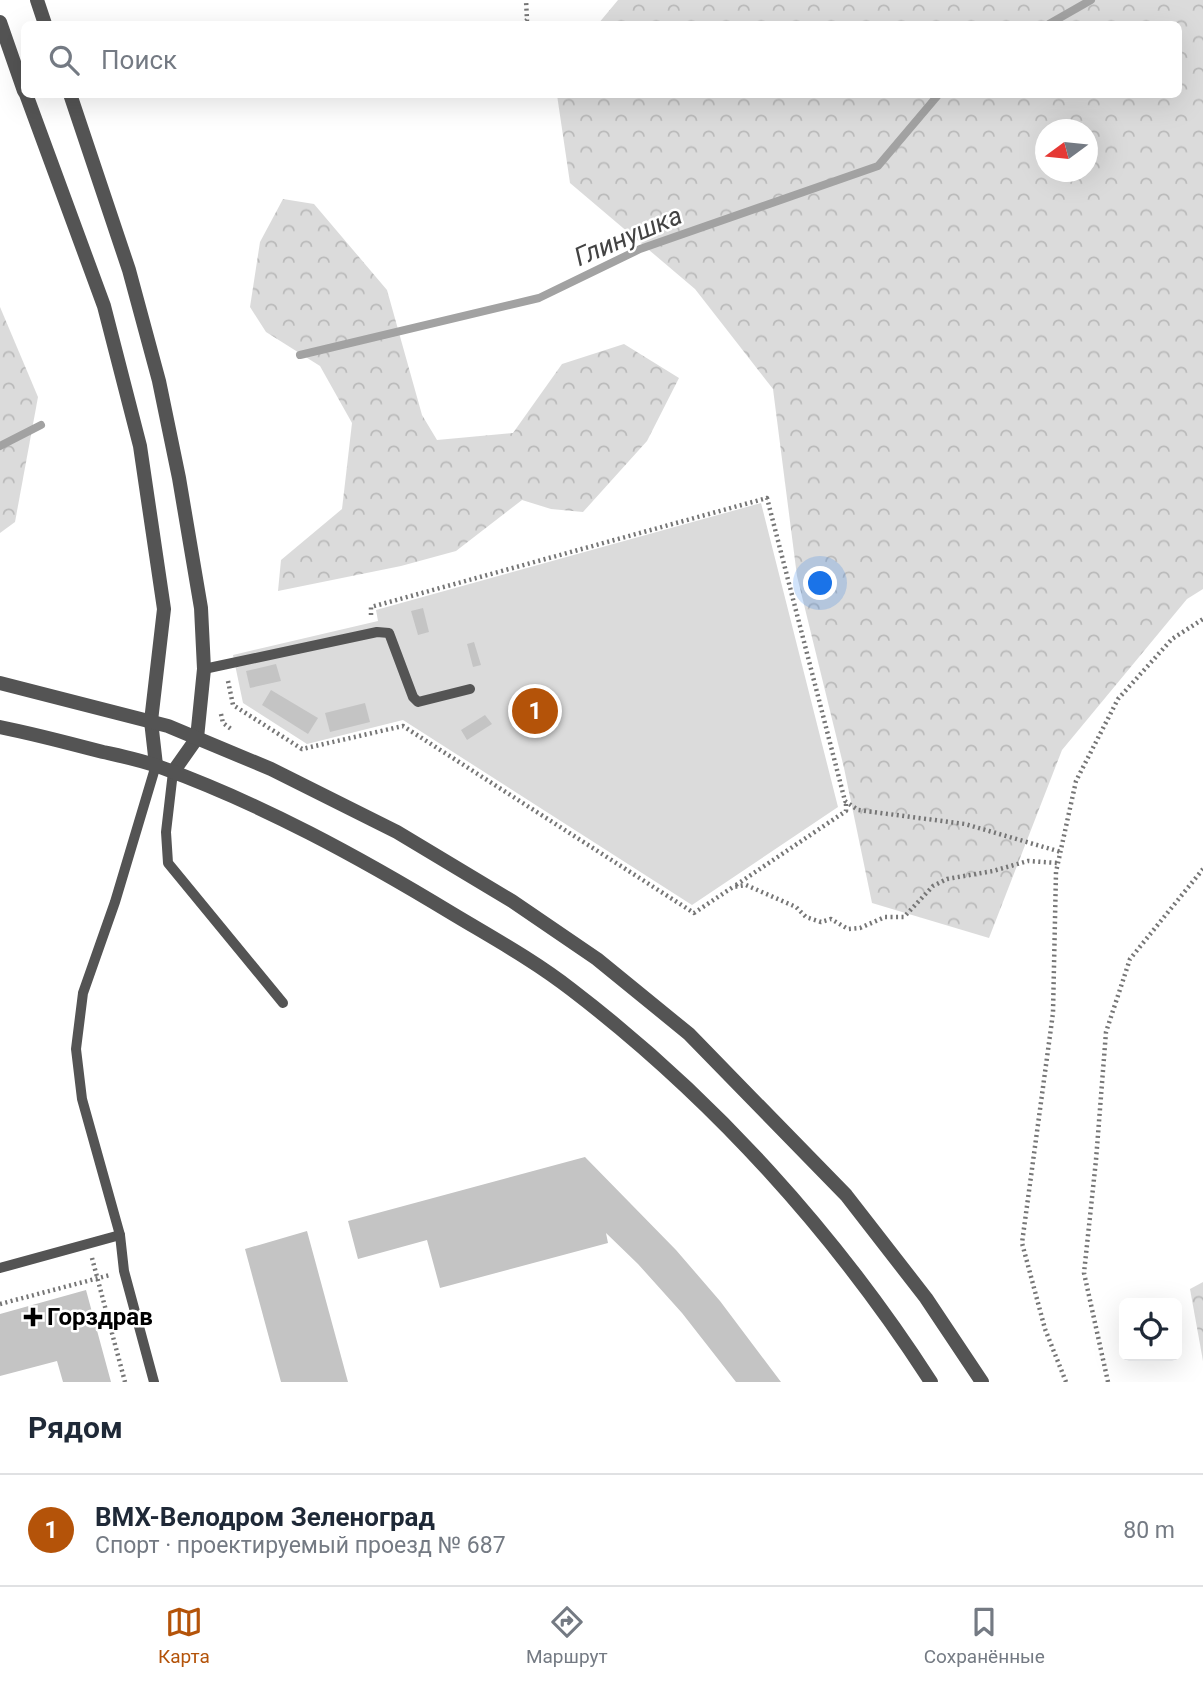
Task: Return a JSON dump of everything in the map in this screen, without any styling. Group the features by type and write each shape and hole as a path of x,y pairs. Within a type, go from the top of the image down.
{"street":[{"path":"37,0 44,21"},
{"path":"0,22 21,82"},
{"path":"27,98 104,306 140,446 164,609 151,721 156,765"},
{"path":"71,98 129,270 159,380 201,608 204,669 197,738 173,772"},
{"path":"0,683 151,721 271,769 397,832 512,901 586,952 689,1034 846,1195 926,1298 982,1382"},
{"path":"0,727 156,765 260,808 382,871 570,988 658,1062 742,1144 813,1220 892,1322 931,1382"}],"lane":[{"path":"204,669 377,632 389,633 413,696 418,702 470,689"},
{"path":"154,1382 124,1271 120,1235 82,1099 76,1049 83,993 115,902 156,765"},
{"path":"173,772 166,832 168,863 283,1003"},
{"path":"0,1268 120,1235"}],"path":[{"path":"526,0 526,21"},
{"path":"225,666 233,705 302,749 403,726 694,914 846,811 767,498 371,607 370,617"},
{"path":"1066,1382 1045,1329 1022,1243 1052,1013 1058,863 1076,781 1118,699 1172,639 1203,619"},
{"path":"217,704 223,723 233,731"},
{"path":"845,801 858,810 965,824 1061,852"},
{"path":"733,887 746,885 796,907 806,917 821,922 831,919 848,929 860,928 885,917 904,917 933,886 947,879 993,871 1028,861 1058,863"},
{"path":"1108,1382 1084,1273 1097,1160 1106,1032 1130,959 1203,869"},
{"path":"88,1244 125,1382"},
{"path":"0,1304 124,1271"}],"green space":[{"path":"618,0 1203,0 1203,589 1187,599 1062,750 989,938 872,903 844,768 797,576 773,389 695,289 570,183 557,98 1182,98 1182,21 600,21"},
{"path":"283,199 314,204 387,290 422,415 437,440 513,433 562,364 624,344 679,378 647,441 583,512 551,509 522,500 456,551 401,566 278,591 281,560 342,509 352,423 320,366 266,332 250,307 260,242"},
{"path":"0,307 38,397 15,522 0,533"},
{"path":"761,503 838,807 692,905 403,720 307,744 243,703 233,655 378,621 376,610"},
{"path":"1203,1282 1203,1361 1190,1289"}],"building":[{"path":"423,608 429,632 418,635 411,611"},
{"path":"474,642 481,665 473,667 467,644"},
{"path":"276,664 281,681 250,688 246,671"},
{"path":"271,690 318,718 308,734 262,705"},
{"path":"365,703 370,722 330,732 325,713"},
{"path":"485,715 492,724 467,740 461,730"},
{"path":"585,1157 676,1250 720,1301 781,1382 736,1382 682,1313 606,1233 608,1243 440,1288 427,1240 358,1259 348,1221"},
{"path":"307,1231 348,1382 281,1382 245,1249"},
{"path":"86,1290 111,1382 63,1382 57,1361 0,1376 0,1314"}],"waterway":[{"name":"Глинушка","path":"1054,21 1091,0"},
{"name":"Глинушка","path":"300,355 539,298 640,249 878,166 936,98"},
{"name":"Глинушка","path":"0,446 41,425"}],"place":[{"name":"BMX-Велодром Зеленоград","path":"535,711"},
{"name":"Горздрав","path":"33,1317"}]}
